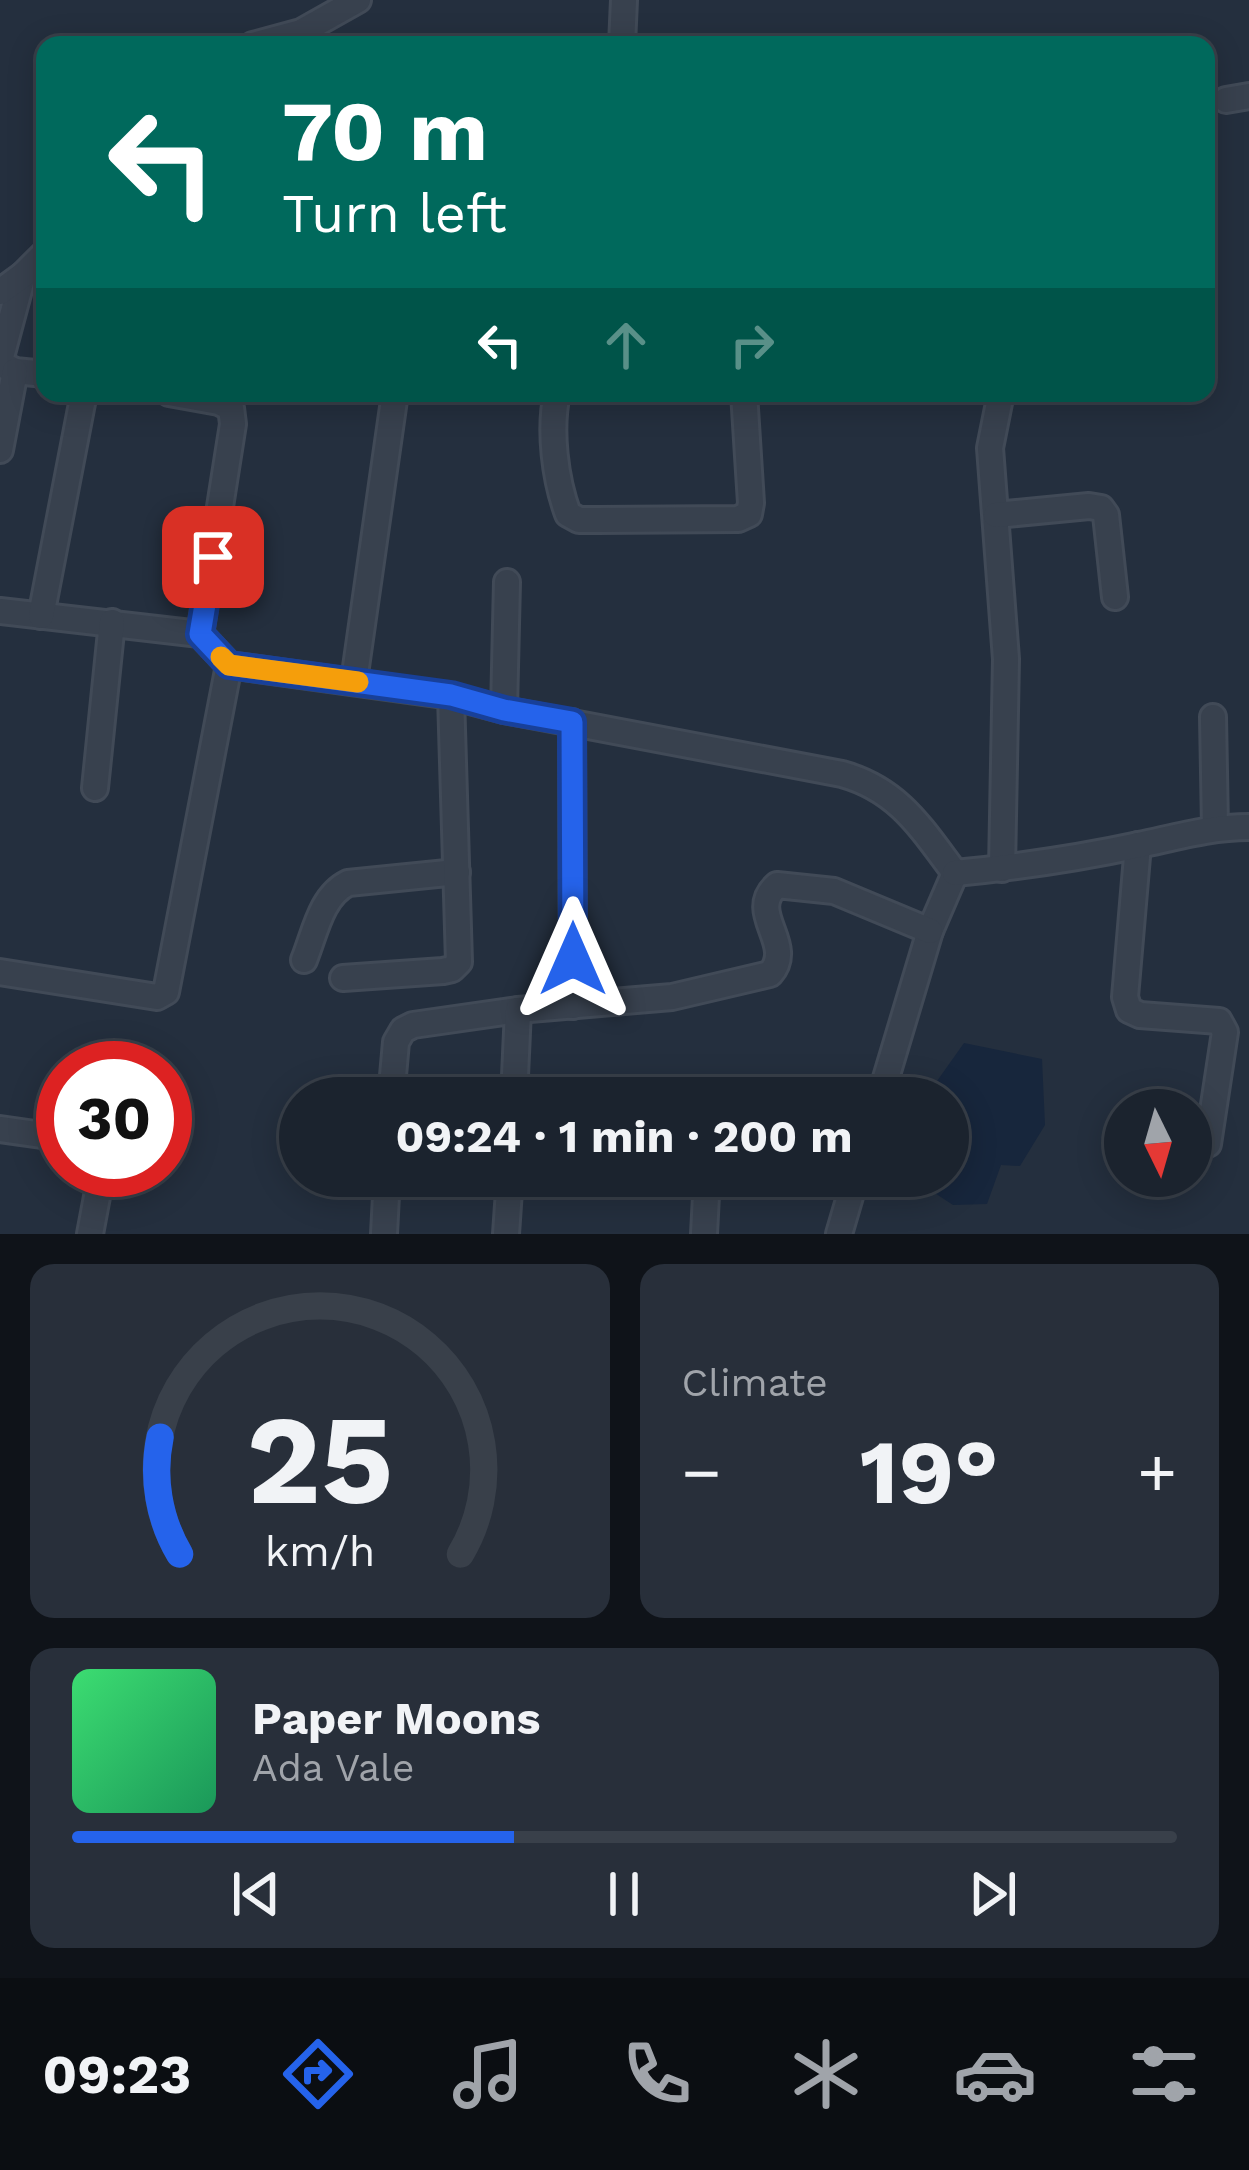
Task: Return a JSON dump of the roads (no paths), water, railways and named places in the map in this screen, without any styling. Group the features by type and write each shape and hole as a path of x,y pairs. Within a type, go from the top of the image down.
{"street":[{"path":"286,36 358,0"},
{"path":"622,36 624,0"},
{"path":"0,292 36,262"},
{"path":"23,275 1,348 3,365 36,373"},
{"path":"0,449 14,371"},
{"path":"41,616 82,402"},
{"path":"200,634 233,424 230,408 219,402"},
{"path":"354,681 394,402"},
{"path":"556,402 561,495 568,514 579,520 738,519 749,514 745,402"},
{"path":"999,402 990,448 1006,658 1002,869"},
{"path":"996,515 1101,508 1106,515 1115,597"},
{"path":"504,710 507,582"},
{"path":"0,611 200,634 229,665 451,695 504,710 842,774 868,782 908,812 955,873"},
{"path":"95,788 112,622"},
{"path":"0,971 157,998 166,992 229,665"},
{"path":"343,977 452,969 459,962 451,695"},
{"path":"1213,717 1215,827"},
{"path":"572,722 573,1006"},
{"path":"955,873 1138,845 1215,827 1249,827"},
{"path":"1138,845 1125,997 1129,1010 1140,1015 1219,1021 1225,1032 1212,1118"},
{"path":"304,960 336,889 348,883 457,872"},
{"path":"886,1077 930,931 955,873"},
{"path":"393,1077 396,1042 413,1025 671,997 770,974 779,953 764,905 777,885 851,897 930,931"},
{"path":"515,1077 518,1010"},
{"path":"0,1129 36,1134"},
{"path":"90,1234 98,1197"},
{"path":"384,1234 386,1197"},
{"path":"506,1234 509,1197"},
{"path":"704,1234 706,1197"},
{"path":"839,1234 850,1197"}],"water":[{"path":"964,1043 1042,1059 1045,1125 1020,1166 1001,1165 987,1204 953,1205 941,1197 969,1197 969,1077 940,1077"}]}
